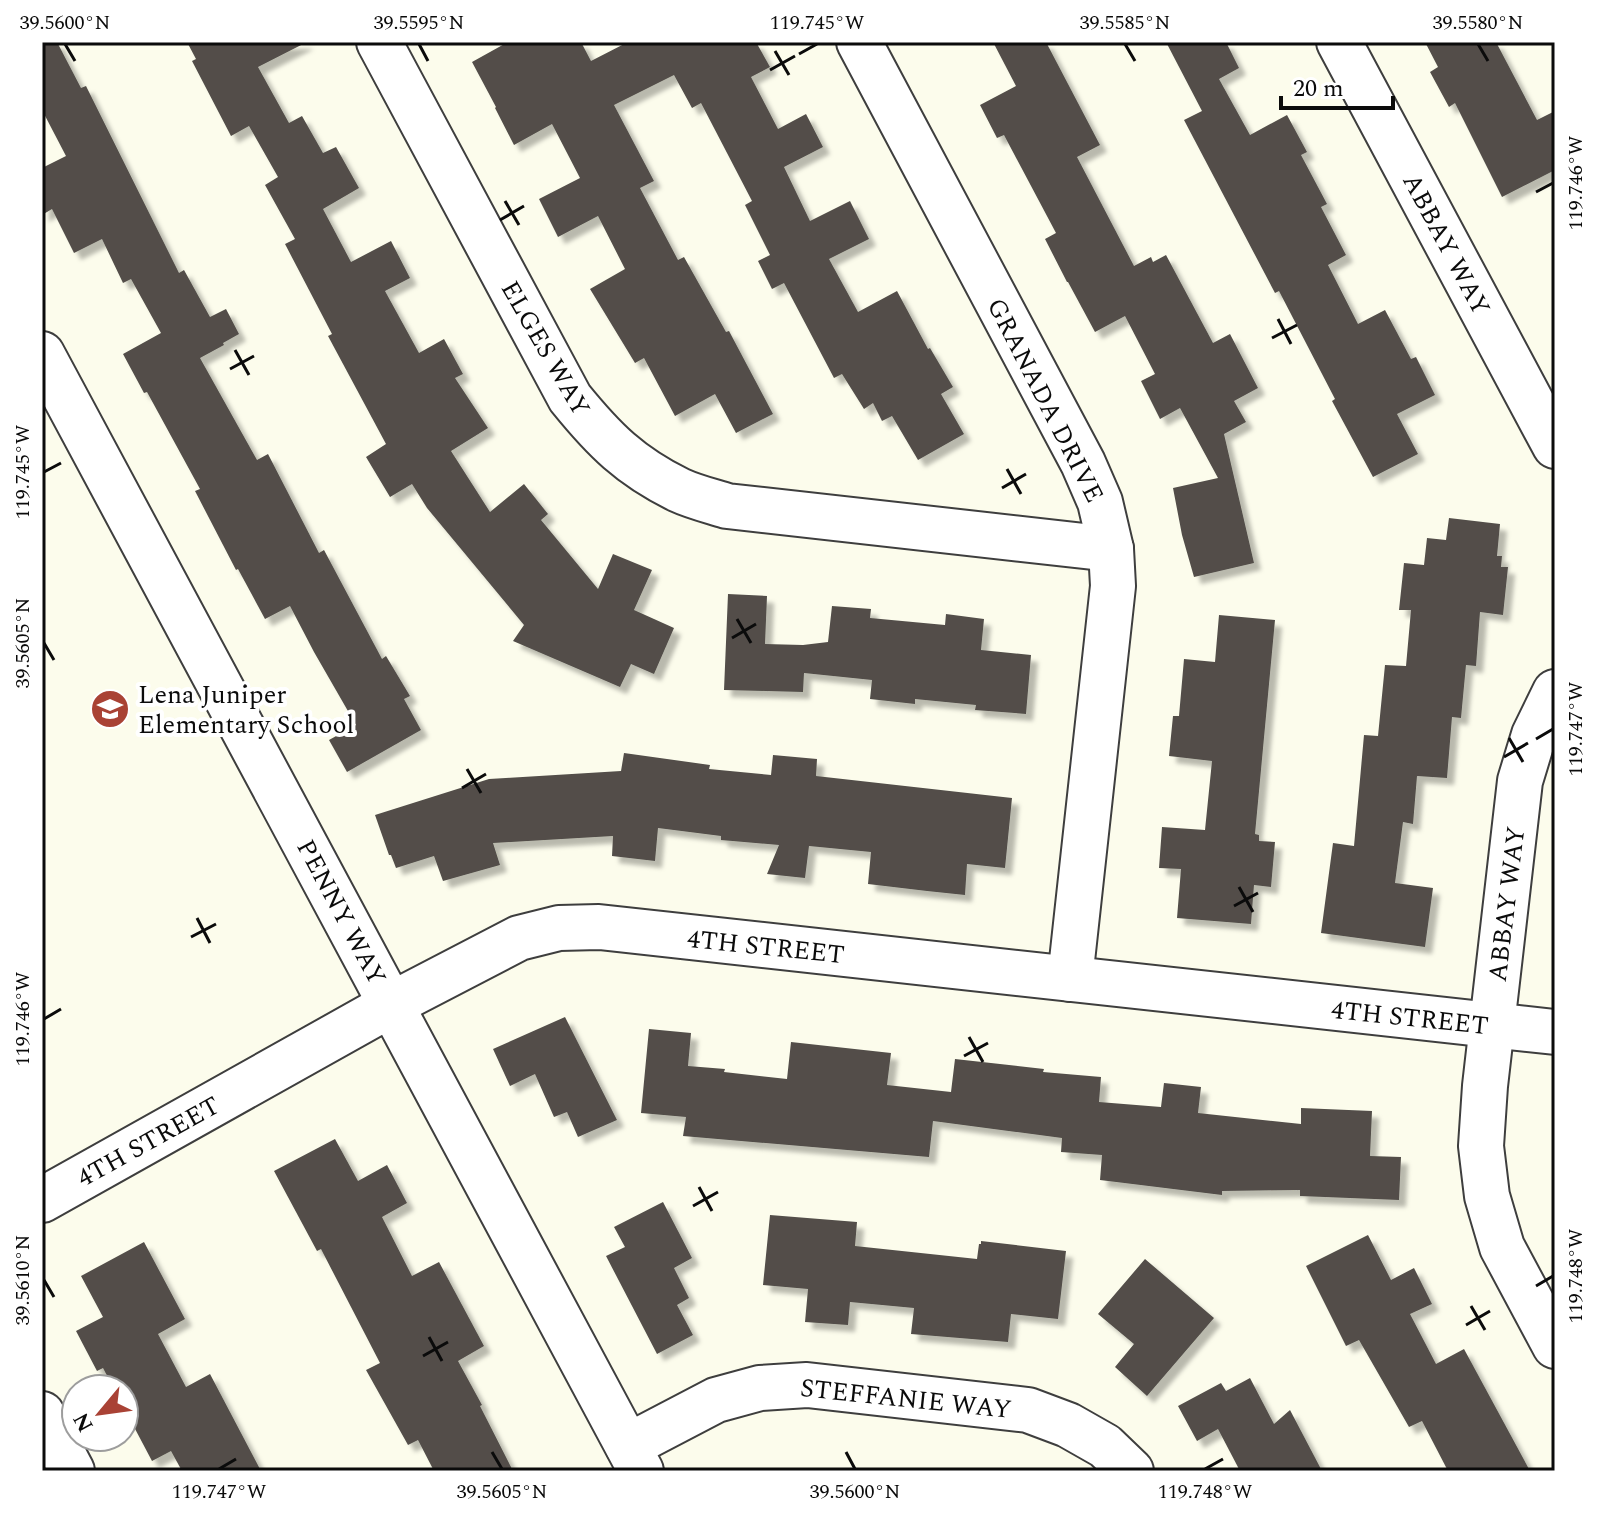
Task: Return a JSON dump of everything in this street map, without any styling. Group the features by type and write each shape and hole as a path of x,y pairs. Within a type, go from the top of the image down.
{"street":[{"name":"ELGES WAY","path":"379,42 570,398 600,435 638,468 682,491 727,506 1111,549"},
{"name":"GRANADA DRIVE","path":"859,42 1083,463 1100,502 1111,549 1113,586 1070,979"},
{"name":"ABBAY WAY","path":"1339,42 1555,446"},
{"name":"PENNY WAY","path":"42,354 634,1458"},
{"name":"ABBAY WAY","path":"1555,692 1534,735 1520,781 1481,1146 1487,1196 1502,1247 1555,1346"},
{"name":"4TH STREET","path":"42,1200 392,1004 519,938 559,928 599,927 1555,1032"},
{"name":"STEFFANIE WAY","path":"634,1458 716,1400 760,1388 807,1385 1028,1410 1068,1425 1105,1446 1131,1471"},
{"path":"42,1414 72,1471"}],"building":[{"path":"42,42 57,42 81,88 86,86 179,273 184,270 210,317 226,309 239,334 200,358 257,460 268,454 319,553 324,550 382,659 386,656 410,696 404,699 421,730 347,772 329,740 356,725 290,606 265,619 195,491 200,489 123,354 161,333 131,279 123,283 102,239 74,253 52,209 42,215 42,168 66,156 42,110"},
{"path":"187,42 307,42 258,67 289,123 302,116 323,153 336,147 359,188 323,209 351,262 391,241 410,278 385,291 419,353 444,339 463,374 455,378 488,428 451,451 490,512 524,484 548,514 541,520 598,589 613,554 652,570 634,610 674,628 654,674 631,664 620,687 513,641 524,625 427,508 412,484 390,497 366,457 386,444 328,336 332,334 285,244 295,239 265,185 278,177 249,126 231,136 192,61 196,59"},
{"path":"508,42 581,42 591,61 628,42 756,42 770,67 751,77 778,129 806,114 823,147 784,167 810,221 850,201 869,239 829,259 858,312 897,291 928,349 953,387 941,394 964,434 918,460 892,416 882,421 873,403 864,409 842,374 834,378 784,283 772,289 758,261 770,255 745,205 752,201 701,103 692,108 674,75 614,105 654,181 640,188 678,260 684,257 726,332 729,331 773,414 736,433 715,394 675,416 644,358 635,363 590,289 625,269 598,216 558,237 539,199 580,178 552,124 514,145 472,62"},
{"path":"993,42 1046,42 1100,145 1077,157 1134,266 1151,257 1153,262 1166,255 1213,343 1230,334 1258,388 1234,401 1246,422 1224,434 1254,563 1194,577 1173,488 1218,478 1180,408 1160,419 1141,381 1155,374 1125,316 1095,332 1067,282 1045,239 1056,233 1004,135 997,138 980,105 1016,86"},
{"path":"1166,42 1226,42 1239,68 1219,79 1250,135 1287,115 1307,152 1301,155 1327,204 1321,207 1346,255 1328,265 1358,324 1385,310 1411,359 1416,357 1435,395 1397,414 1418,454 1373,477 1279,291 1275,293 1184,120 1202,111"},
{"path":"1425,42 1496,42 1537,120 1555,111 1555,170 1502,197 1455,103 1449,107 1430,72 1438,67"},
{"path":"1449,518 1500,524 1497,556 1502,556 1501,567 1508,567 1503,615 1480,612 1476,666 1466,665 1461,718 1452,717 1447,778 1417,776 1413,824 1403,822 1395,883 1433,888 1425,947 1321,933 1333,843 1354,846 1364,735 1378,736 1385,665 1406,666 1411,610 1399,610 1404,563 1424,565 1427,538 1446,540"},
{"path":"728,594 767,596 765,644 828,642 832,606 871,609 870,618 945,625 946,614 984,619 981,650 1031,655 1026,714 975,710 976,705 915,699 915,704 870,699 872,680 804,673 803,692 724,690"},
{"path":"1219,615 1275,620 1255,834 1259,835 1259,841 1275,842 1271,887 1254,885 1251,924 1177,918 1181,869 1159,868 1162,827 1205,830 1212,761 1169,756 1173,716 1179,716 1184,659 1215,662"},
{"path":"624,753 710,765 709,769 771,775 773,755 817,759 816,776 1012,798 1005,868 967,864 965,895 927,891 868,884 871,852 809,846 805,878 767,874 779,845 721,840 721,836 658,828 655,861 612,856 613,836 493,843 500,865 443,881 434,856 396,868 375,815 489,779 621,771"},
{"path":"565,1017 617,1120 578,1137 567,1112 554,1117 535,1074 510,1086 493,1049"},
{"path":"649,1029 691,1033 688,1066 725,1069 724,1072 787,1079 791,1042 891,1053 887,1085 951,1092 955,1059 1101,1077 1099,1102 1161,1107 1164,1083 1201,1087 1198,1113 1301,1124 1301,1108 1372,1111 1370,1156 1401,1157 1399,1200 1300,1196 1300,1190 1222,1191 1222,1195 1100,1180 1102,1155 1061,1152 1062,1138 933,1121 929,1157 683,1136 686,1117 641,1113"},
{"path":"335,1139 358,1181 387,1165 407,1203 382,1217 412,1276 439,1262 484,1346 458,1361 513,1471 434,1471 418,1440 408,1445 366,1370 380,1363 321,1249 317,1251 274,1171"},
{"path":"663,1202 692,1258 674,1268 689,1298 677,1305 693,1335 657,1354 606,1256 625,1247 614,1227"},
{"path":"770,1215 857,1222 855,1246 977,1259 981,1241 1066,1251 1058,1319 1011,1314 1008,1342 911,1334 914,1308 850,1302 848,1325 805,1322 808,1289 763,1285"},
{"path":"1368,1235 1391,1280 1414,1268 1432,1304 1410,1314 1436,1364 1464,1349 1530,1471 1448,1471 1422,1421 1409,1427 1359,1340 1346,1346 1306,1266"},
{"path":"144,1242 185,1319 158,1334 186,1387 210,1374 261,1471 182,1471 171,1451 152,1461 140,1438 140,1373 106,1373 103,1368 97,1371 76,1331 103,1317 81,1276"},
{"path":"1145,1259 1214,1318 1147,1396 1115,1367 1134,1344 1098,1314"},
{"path":"1250,1378 1274,1424 1290,1410 1322,1471 1240,1471 1218,1429 1197,1441 1178,1406 1221,1383 1226,1391"}],"place":[{"name":"Lena Juniper Elementary School","path":"110,709"}]}
